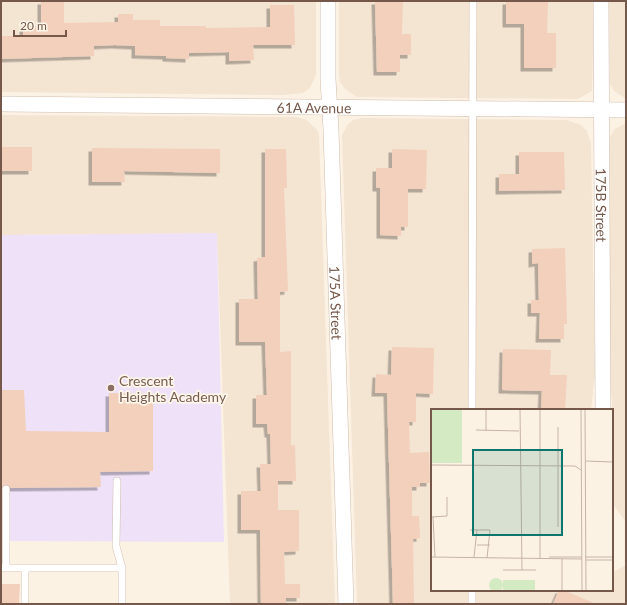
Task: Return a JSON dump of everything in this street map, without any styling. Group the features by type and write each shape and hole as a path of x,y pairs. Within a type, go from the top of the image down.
{"street":[{"name":"175A Street","path":"328,1 328,79 346,604"},
{"name":"175B Street","path":"601,1 603,409"},
{"name":"61A Avenue","path":"1,104 626,110"}],"lane":[{"path":"472,409 473,1"},
{"path":"117,481 116,546 122,568 122,604"},
{"path":"6,490 4,568 122,568"},
{"path":"25,568 25,604"},
{"path":"472,591 472,604"}],"shaded area":[{"path":"1,1 316,1 316,75 310,88 303,93 283,95 1,92"},
{"path":"339,1 594,1 592,91 578,99 357,97 345,89 340,82"},
{"path":"609,1 626,1 626,99 614,91 610,84"},
{"path":"1,115 296,117 307,120 317,130 319,135 335,604 230,604 217,233 1,235"},
{"path":"361,118 567,120 581,125 587,131 591,144 595,374 591,409 431,409 431,591 613,591 613,572 626,565 626,604 357,604 342,135 348,124 353,120"},
{"path":"626,123 626,522 614,506 613,409 610,377 609,145 610,137 615,129"},
{"name":"Crescent Heights Academy","path":"217,233 224,542 1,541 1,235"}],"building":[{"path":"41,1 64,1 64,23 118,22 118,14 133,14 133,20 160,20 160,26 206,26 206,28 270,27 270,5 294,5 295,45 253,45 254,60 229,61 229,52 189,53 189,59 166,58 166,56 135,55 135,46 115,45 94,46 94,56 1,59 1,36 23,36 23,26 41,26"},
{"path":"375,1 403,1 402,34 411,34 411,55 400,55 400,72 377,72"},
{"path":"506,1 548,1 547,33 556,33 556,68 524,68 524,24 506,24"},
{"path":"1,147 32,147 32,171 1,171"},
{"path":"92,148 220,149 220,173 124,171 125,182 92,182"},
{"path":"265,149 286,149 287,188 284,188 288,291 280,292 280,352 291,351 291,446 295,445 296,481 278,481 278,510 299,510 299,551 284,552 285,584 300,584 300,598 286,598 286,604 261,604 260,530 241,530 241,491 261,491 260,464 271,464 270,434 268,434 267,424 256,424 256,395 267,395 265,342 239,342 239,299 258,299 257,258 265,257"},
{"path":"392,149 427,150 426,189 408,189 408,227 401,227 401,236 380,235 380,188 376,188 376,168 392,168"},
{"path":"519,152 564,152 565,190 499,191 499,174 519,174"},
{"path":"565,248 567,324 564,324 564,339 539,339 540,313 531,313 531,300 539,300 538,263 532,264 532,249"},
{"path":"392,347 434,348 433,394 416,393 416,422 409,422 410,453 429,452 430,483 420,483 420,487 412,487 412,516 419,516 420,538 413,539 414,604 393,604 387,393 375,393 376,374 391,375"},
{"path":"503,349 551,350 550,375 567,375 565,409 541,409 542,391 502,390"},
{"name":"Crescent Heights Academy","path":"1,390 24,390 26,431 109,432 109,393 153,393 153,471 100,472 101,487 11,488 6,484 1,488"},
{"path":"1,584 20,584 19,604 1,604"},
{"path":"559,591 565,591 596,604 553,604"}],"place":[{"name":"Crescent Heights Academy","path":"111,388"}]}
